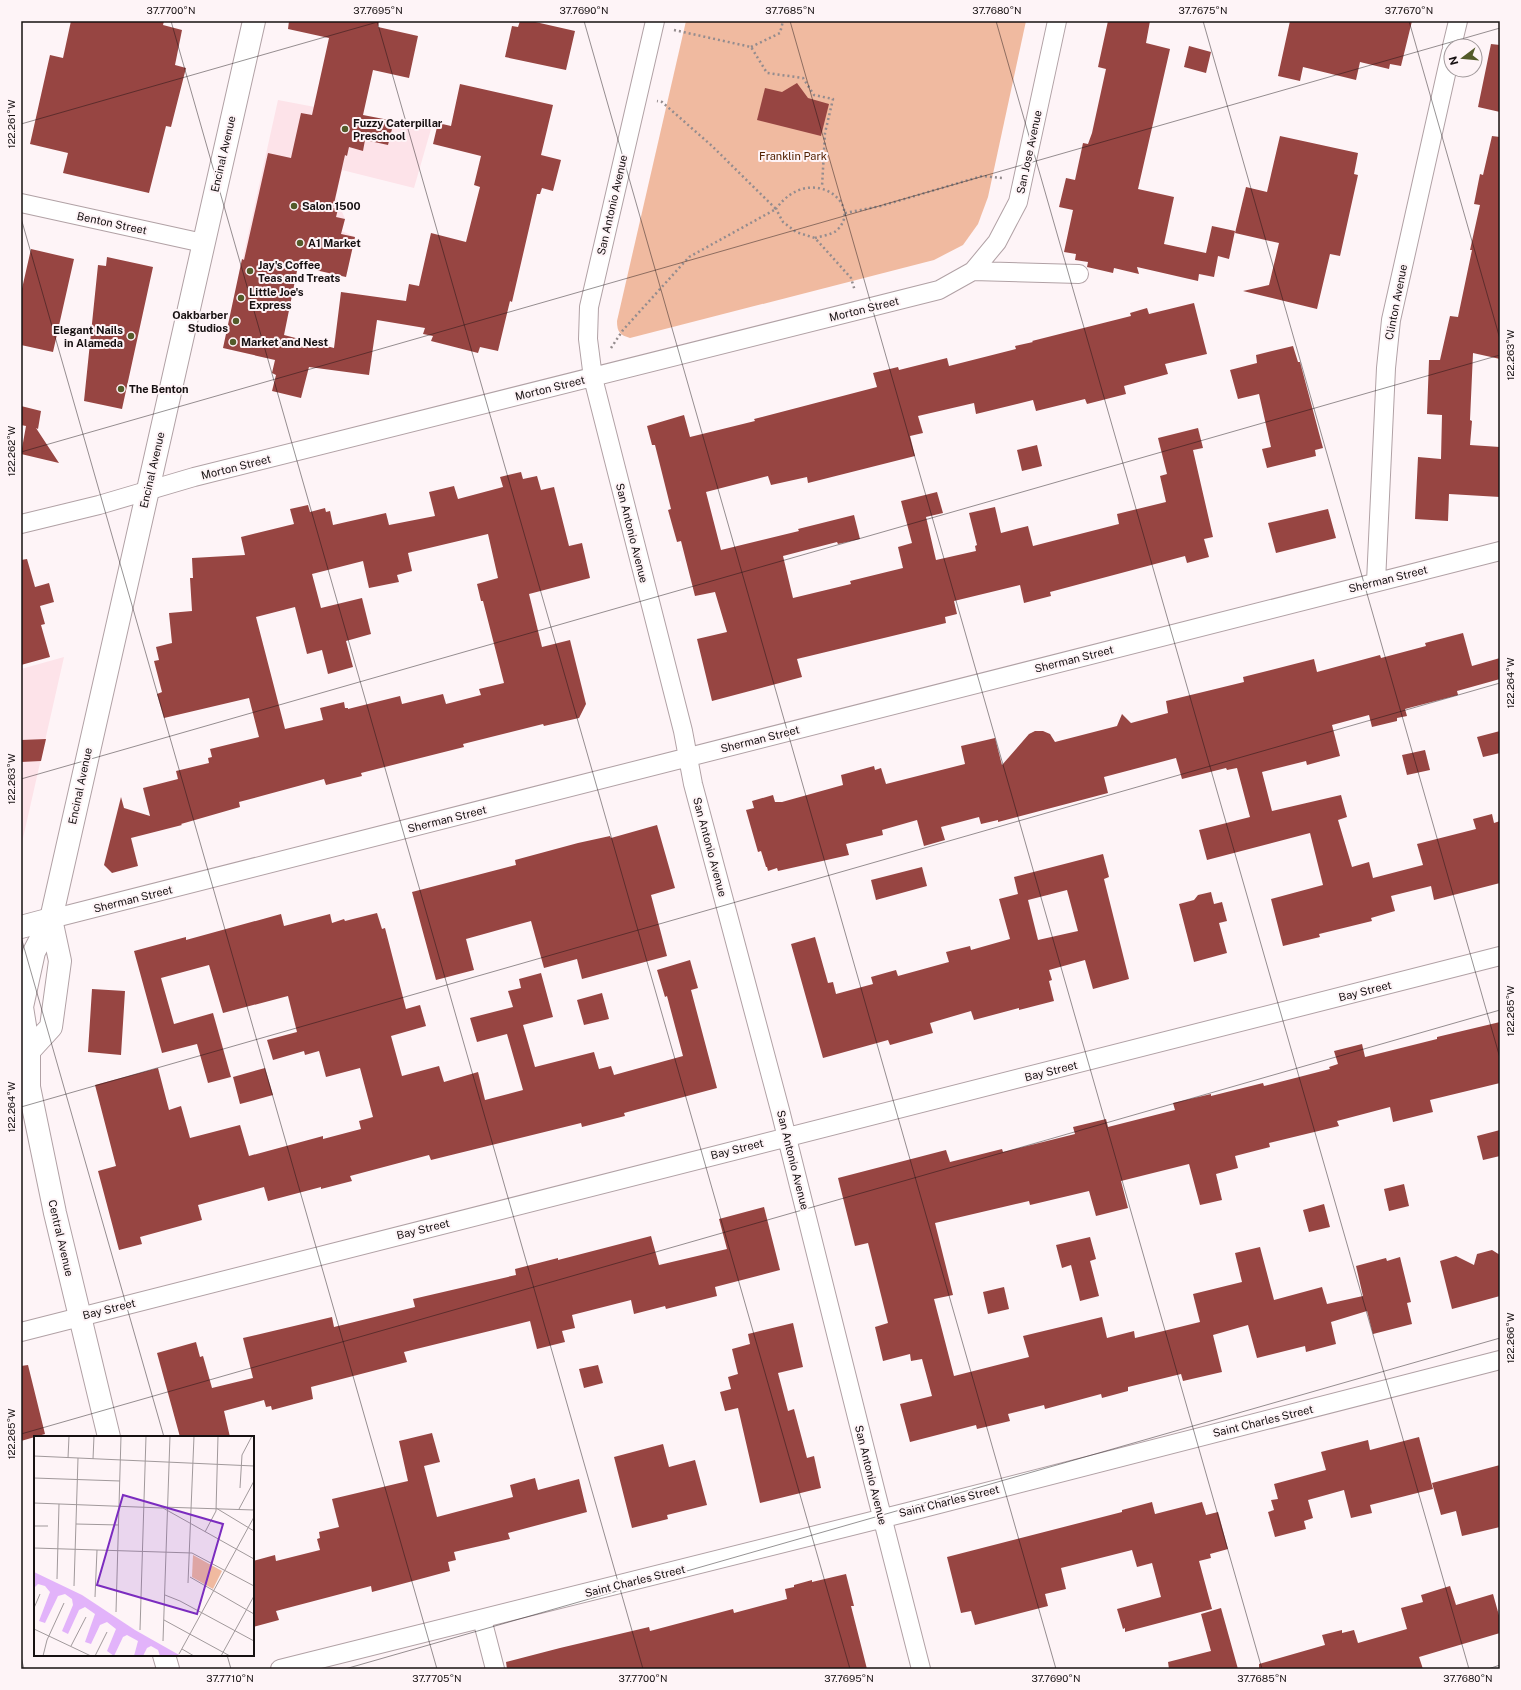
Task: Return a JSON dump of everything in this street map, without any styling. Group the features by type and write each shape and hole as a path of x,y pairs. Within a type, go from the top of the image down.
{"main road":[{"name":"Encinal Avenue","path":"51,919 60,961 51,1028 25,1045 22,1007 34,952 51,919 254,21"},
{"name":"Sherman Street","path":"21,927 51,919"},
{"name":"Central Avenue","path":"25,1045 33,1112 55,1213 109,1436"},
{"path":"164,1656 168,1669"}],"street":[{"name":"San Jose Avenue","path":"973,271 997,242 1018,202 1057,21"},
{"path":"1454,38 1458,21"},
{"name":"San Antonio Avenue","path":"654,23 589,307 588,339 592,378 694,784 787,1137 921,1669"},
{"name":"Clinton Avenue","path":"1376,582 1386,368 1391,320 1445,78"},
{"name":"Benton Street","path":"21,203 203,244"},
{"path":"973,271 1079,274"},
{"name":"Morton Street","path":"21,524 194,477 939,290 973,271"},
{"name":"Sherman Street","path":"51,919 1500,550"},
{"name":"Bay Street","path":"21,1332 1500,956"},
{"name":"Saint Charles Street","path":"280,1669 882,1518 1500,1360"},
{"path":"482,1619 495,1669"}],"path":[{"path":"654,23 751,48 780,33 783,21"},
{"path":"751,48 767,73 803,78 814,95 833,99 825,134 822,187"},
{"path":"638,95 662,102 712,146 776,209 783,222 796,232 816,238 851,278 860,310"},
{"path":"845,213 881,206 982,176 1022,180"},
{"path":"592,378 622,330 689,257 776,209 784,198 794,191 808,187 822,187 832,193 841,202 845,213 842,223 835,232 816,238"}],"shaded area":[{"path":"278,100 431,129 414,188 342,170 336,197 345,219 342,231 355,237 346,277 298,267 282,322 267,358 223,348"},
{"path":"64,657 21,847 21,669"}],"green space":[{"name":"Franklin Park","path":"686,21 1026,21 988,197 978,224 963,245 934,260 630,338 621,334 618,330 617,321"}],"building":[{"path":"71,21 164,21 163,25 182,30 175,65 186,68 171,127 166,126 149,193 63,173 68,153 30,144 50,55 63,58"},
{"path":"289,21 379,21 378,27 418,36 409,78 373,70 363,115 394,121 388,145 365,140 363,151 349,147 347,156 345,155 333,208 338,209 336,217 345,219 341,234 355,237 346,277 298,266 284,335 334,348 341,292 406,301 409,284 419,286 431,233 466,242 480,187 474,185 481,156 433,144 438,123 451,126 460,84 553,105 541,155 561,160 553,191 542,188 540,194 537,194 512,302 510,301 498,351 480,347 478,353 431,341 433,336 423,334 425,328 377,320 369,375 309,367 301,398 272,391 276,375 272,373 275,360 223,348 242,259 244,260 268,153 291,158 301,113 312,115 329,38 288,29"},
{"path":"520,21 531,21 575,31 566,70 505,57 512,26 518,27"},
{"path":"1108,21 1150,21 1146,43 1170,49 1138,189 1174,197 1164,244 1206,253 1212,226 1235,231 1229,259 1218,256 1214,277 1199,274 1198,281 1137,267 1139,274 1114,268 1113,273 1087,267 1088,262 1075,260 1076,254 1064,252 1073,210 1059,207 1066,178 1075,180 1083,143 1088,144 1092,133 1106,69 1098,67"},
{"path":"1290,21 1412,21 1401,66 1390,64 1389,69 1360,62 1356,80 1303,67 1300,81 1278,76"},
{"path":"1491,44 1500,45 1500,112 1478,107"},
{"path":"1189,46 1211,52 1206,73 1184,67"},
{"path":"797,83 808,98 829,104 821,136 757,120 765,88 782,92"},
{"path":"1280,136 1358,153 1354,174 1358,175 1340,256 1330,254 1317,309 1243,291 1269,285 1279,243 1235,233 1246,187 1267,192"},
{"path":"1492,136 1500,137 1500,359 1473,353 1470,420 1472,421 1470,445 1500,447 1500,497 1449,494 1448,521 1415,519 1418,457 1441,459 1442,415 1427,414 1429,360 1440,360 1450,316 1458,317 1480,205 1474,204 1480,174 1483,175"},
{"path":"31,249 74,259 53,352 21,345 21,293"},
{"path":"107,257 153,267 122,409 84,401 98,265 106,266"},
{"path":"1194,303 1207,354 1165,364 1168,374 1124,386 1126,394 1087,404 1085,399 1036,411 1033,400 976,414 974,403 918,416 923,433 910,436 915,456 808,483 807,477 771,485 768,476 706,492 721,550 799,531 798,529 854,515 860,539 838,544 837,542 783,556 793,598 851,584 850,581 903,568 898,547 912,543 901,501 937,492 943,513 926,517 936,560 976,551 975,546 977,545 969,513 995,507 1001,533 1028,526 1033,546 1119,524 1117,514 1166,502 1160,476 1167,474 1158,438 1198,428 1203,448 1193,450 1213,537 1204,539 1209,557 1187,563 1185,556 1050,592 1051,596 1024,603 1020,585 954,601 957,614 945,617 946,623 797,659 802,677 712,701 697,639 727,632 715,592 695,596 681,541 677,542 668,510 671,509 655,445 652,445 647,426 684,415 690,437 755,421 754,419 877,387 873,373 898,367 899,370 947,358 949,366 1016,349 1015,346 1033,342 1032,341 1131,316 1130,313 1147,308 1149,314"},
{"path":"1293,346 1298,362 1300,362 1323,448 1315,450 1316,456 1267,468 1262,449 1271,447 1259,394 1238,399 1230,370 1257,363 1256,355"},
{"path":"21,406 41,411 38,429 36,428 59,463 21,454 26,426 21,425"},
{"path":"1037,445 1042,466 1022,471 1017,450"},
{"path":"521,472 523,479 537,476 541,490 554,487 569,546 582,543 590,578 529,594 542,647 570,640 586,704 579,718 544,726 543,724 463,744 464,747 361,773 362,776 326,785 324,779 239,802 240,807 181,824 182,825 131,838 138,866 112,873 104,865 121,797 124,808 150,816 143,788 178,779 176,771 209,763 208,758 212,757 210,749 259,737 249,698 164,718 157,694 162,692 154,661 159,660 156,647 172,643 169,613 192,611 190,578 193,578 192,558 245,555 241,537 294,524 290,509 308,505 310,512 325,508 326,512 330,511 333,525 386,513 389,525 435,516 429,492 454,486 458,499 503,487 500,477","holes":["488,534 498,578 477,584 481,601 483,601 504,683 479,689 481,695 446,704 443,694 402,704 400,696 348,709 345,708 344,702 320,708 323,720 285,729 256,617 295,607 307,654 322,650 328,674 353,667 346,641 371,634 362,598 321,608 312,574 363,561 369,588 399,582 397,575 412,571 408,553"]},
{"path":"1328,509 1336,538 1276,553 1268,523"},
{"path":"27,559 35,587 49,583 54,602 40,606 45,624 41,625 50,657 21,665 21,560"},
{"path":"1463,633 1472,666 1500,658 1500,679 1457,691 1458,695 1405,709 1407,716 1397,718 1397,721 1372,727 1369,715 1332,725 1340,756 1307,765 1306,761 1262,772 1272,811 1341,795 1347,817 1338,820 1352,867 1369,862 1373,878 1423,865 1417,844 1476,829 1473,819 1492,814 1494,823 1500,821 1500,883 1434,900 1431,886 1391,896 1395,911 1371,918 1372,921 1319,934 1320,937 1283,946 1271,899 1323,885 1310,833 1207,860 1199,830 1250,817 1237,768 1227,770 1226,768 1182,779 1176,758 1104,777 1108,793 998,822 998,820 981,824 979,817 941,827 945,840 924,846 917,820 882,830 883,835 846,844 849,855 778,871 777,868 768,871 761,851 758,852 746,810 754,808 752,801 773,795 775,802 782,802 843,785 841,775 874,766 875,770 881,768 886,784 965,764 961,746 995,738 1002,765 1029,734 1035,731 1043,731 1050,734 1055,742 1117,726 1122,714 1131,723 1168,713 1166,701 1244,682 1243,677 1314,659 1317,672 1380,655 1381,658 1426,646 1425,643"},
{"path":"1500,731 1500,753 1483,757 1477,737"},
{"path":"46,739 41,761 21,762 21,740"},
{"path":"1425,750 1430,770 1407,775 1402,755"},
{"path":"657,825 675,888 651,895 667,956 582,979 577,959 544,968 531,921 466,939 474,970 436,980 412,892 516,865 515,860 578,843 610,836 611,838"},
{"path":"1103,854 1109,877 1104,879 1129,979 1093,989 1085,960 1049,970 1052,980 1049,981 1054,1001 1019,1010 1019,1008 974,1020 971,1011 930,1023 933,1033 890,1045 888,1040 823,1058 791,944 815,937 828,983 833,982 836,994 873,984 871,977 896,970 898,976 949,962 946,952 970,946 971,950 1010,939 999,899 1018,894 1014,877","holes":["1067,890 1078,931 1038,940 1028,900"]},
{"path":"922,867 927,886 876,900 871,880"},
{"path":"1211,892 1214,904 1222,902 1227,921 1219,923 1227,953 1194,962 1179,904 1194,900 1198,895"},
{"path":"377,913 382,929 385,928 406,1009 420,1005 426,1026 391,1036 402,1076 439,1066 444,1082 478,1072 485,1100 523,1090 507,1034 477,1042 470,1018 513,1007 508,991 521,988 519,979 541,973 553,1017 523,1025 535,1067 594,1052 599,1069 611,1066 614,1075 683,1056 667,996 665,997 657,970 690,960 698,988 691,990 717,1088 624,1113 625,1116 582,1127 581,1123 431,1160 429,1155 350,1176 352,1181 321,1189 321,1187 268,1201 264,1187 198,1205 202,1220 140,1237 142,1244 119,1250 98,1171 116,1166 95,1085 158,1068 169,1110 181,1106 190,1138 240,1125 249,1156 323,1136 323,1139 361,1129 359,1121 373,1117 360,1068 326,1077 319,1051 305,1055 304,1051 273,1060 267,1040 297,1032 288,996 223,1013 209,965 161,978 174,1024 213,1013 231,1077 208,1083 197,1044 162,1053 134,951 186,937 186,940 281,914 284,926 330,914 332,923 344,919 345,921"},
{"path":"92,989 125,991 121,1055 88,1052"},
{"path":"602,993 609,1019 584,1025 577,1000"},
{"path":"1500,1022 1500,1083 1430,1100 1433,1112 1393,1122 1390,1107 1337,1121 1339,1126 1269,1143 1270,1147 1235,1156 1238,1168 1216,1174 1222,1200 1200,1205 1189,1164 1121,1181 1128,1208 1096,1216 1089,1191 1030,1205 1029,1201 935,1223 953,1295 934,1299 954,1376 1029,1357 1023,1336 1102,1317 1107,1338 1134,1331 1135,1338 1200,1322 1193,1294 1242,1282 1235,1253 1260,1247 1274,1300 1322,1287 1327,1304 1363,1296 1356,1266 1386,1258 1387,1261 1400,1257 1411,1302 1407,1303 1412,1324 1373,1334 1367,1311 1331,1322 1336,1344 1306,1352 1305,1346 1257,1358 1248,1325 1213,1335 1222,1372 1183,1381 1181,1374 1128,1387 1128,1391 1102,1398 1101,1394 1045,1409 1044,1405 1008,1414 1010,1421 977,1429 976,1425 910,1442 900,1404 932,1396 922,1359 911,1361 910,1354 883,1361 875,1327 888,1323 868,1243 855,1246 838,1178 946,1150 950,1162 1002,1149 1003,1152 1075,1134 1073,1127 1106,1119 1108,1127 1175,1110 1173,1103 1211,1094 1211,1096 1263,1083 1264,1086 1330,1069 1329,1067 1338,1064 1334,1051 1362,1044 1365,1057 1437,1039 1437,1037"},
{"path":"265,1068 273,1095 240,1104 233,1077"},
{"path":"1500,1130 1500,1156 1483,1160 1477,1136"},
{"path":"1404,1184 1409,1206 1389,1211 1384,1189"},
{"path":"1324,1204 1330,1227 1309,1232 1303,1210"},
{"path":"764,1207 780,1270 715,1287 717,1296 666,1309 665,1306 634,1314 631,1300 572,1315 575,1328 562,1331 565,1342 537,1349 530,1321 404,1352 407,1362 311,1387 313,1399 272,1410 271,1406 266,1407 264,1400 224,1411 230,1436 180,1436 157,1353 196,1342 200,1357 203,1356 212,1388 253,1378 243,1338 332,1317 334,1327 415,1307 413,1299 516,1275 515,1269 558,1258 558,1260 651,1236 659,1265 727,1249 719,1219"},
{"path":"1090,1237 1096,1259 1090,1261 1099,1296 1080,1301 1071,1265 1062,1268 1056,1245"},
{"path":"1492,1250 1500,1255 1500,1296 1452,1309 1440,1261 1456,1256 1474,1265 1477,1254"},
{"path":"1004,1287 1009,1309 988,1314 983,1292"},
{"path":"793,1323 803,1367 778,1373 788,1411 794,1409 807,1458 814,1456 821,1488 760,1503 738,1408 725,1411 720,1392 731,1389 728,1377 738,1374 732,1349 750,1344 748,1334"},
{"path":"28,1365 45,1434 21,1441 21,1366"},
{"path":"598,1365 603,1383 584,1388 579,1369"},
{"path":"432,1433 440,1462 424,1466 437,1517 513,1497 510,1485 535,1478 538,1490 579,1479 587,1512 508,1533 510,1539 454,1552 456,1560 448,1562 450,1571 372,1592 371,1586 276,1611 279,1620 254,1627 254,1561 275,1555 276,1561 320,1550 317,1539 320,1538 319,1532 339,1527 332,1499 408,1481 399,1441"},
{"path":"1419,1437 1433,1489 1370,1505 1372,1513 1351,1518 1344,1490 1308,1500 1313,1518 1304,1521 1306,1529 1275,1537 1268,1512 1274,1510 1271,1500 1278,1499 1274,1484 1326,1470 1321,1452 1368,1440 1370,1450"},
{"path":"663,1444 669,1467 695,1460 707,1505 667,1515 668,1519 632,1528 614,1457"},
{"path":"1500,1465 1500,1527 1462,1536 1456,1511 1441,1515 1432,1483"},
{"path":"1152,1502 1155,1514 1202,1502 1206,1515 1218,1512 1228,1549 1210,1554 1211,1558 1199,1561 1212,1609 1125,1632 1125,1628 1123,1629 1117,1609 1161,1597 1152,1563 1137,1567 1132,1550 1061,1568 1066,1589 1045,1594 1048,1606 975,1625 971,1611 961,1613 947,1557 1122,1512 1122,1510"},
{"path":"846,1574 854,1606 851,1606 867,1669 507,1669 506,1662 560,1648 649,1627 650,1631 733,1609 734,1613 787,1599 785,1589 794,1587 794,1585"},
{"path":"1450,1586 1456,1605 1493,1594 1500,1619 1500,1633 1419,1657 1423,1669 1259,1669 1259,1664 1325,1645 1322,1635 1342,1630 1342,1633 1354,1630 1358,1643 1407,1629 1401,1608 1423,1602 1421,1595"},
{"path":"1221,1608 1238,1669 1169,1669 1168,1662 1211,1651 1201,1614"}],"place":[{"name":"Fuzzy Caterpillar Preschool","path":"345,129"},
{"name":"Salon 1500","path":"294,206"},
{"name":"A1 Market","path":"300,243"},
{"name":"Jay's Coffee Teas and Treats","path":"250,271"},
{"name":"Little Joe's Express","path":"241,298"},
{"name":"Oakbarber Studios","path":"236,321"},
{"name":"Elegant Nails in Alameda","path":"131,336"},
{"name":"Market and Nest","path":"233,342"},
{"name":"The Benton","path":"121,389"}]}
